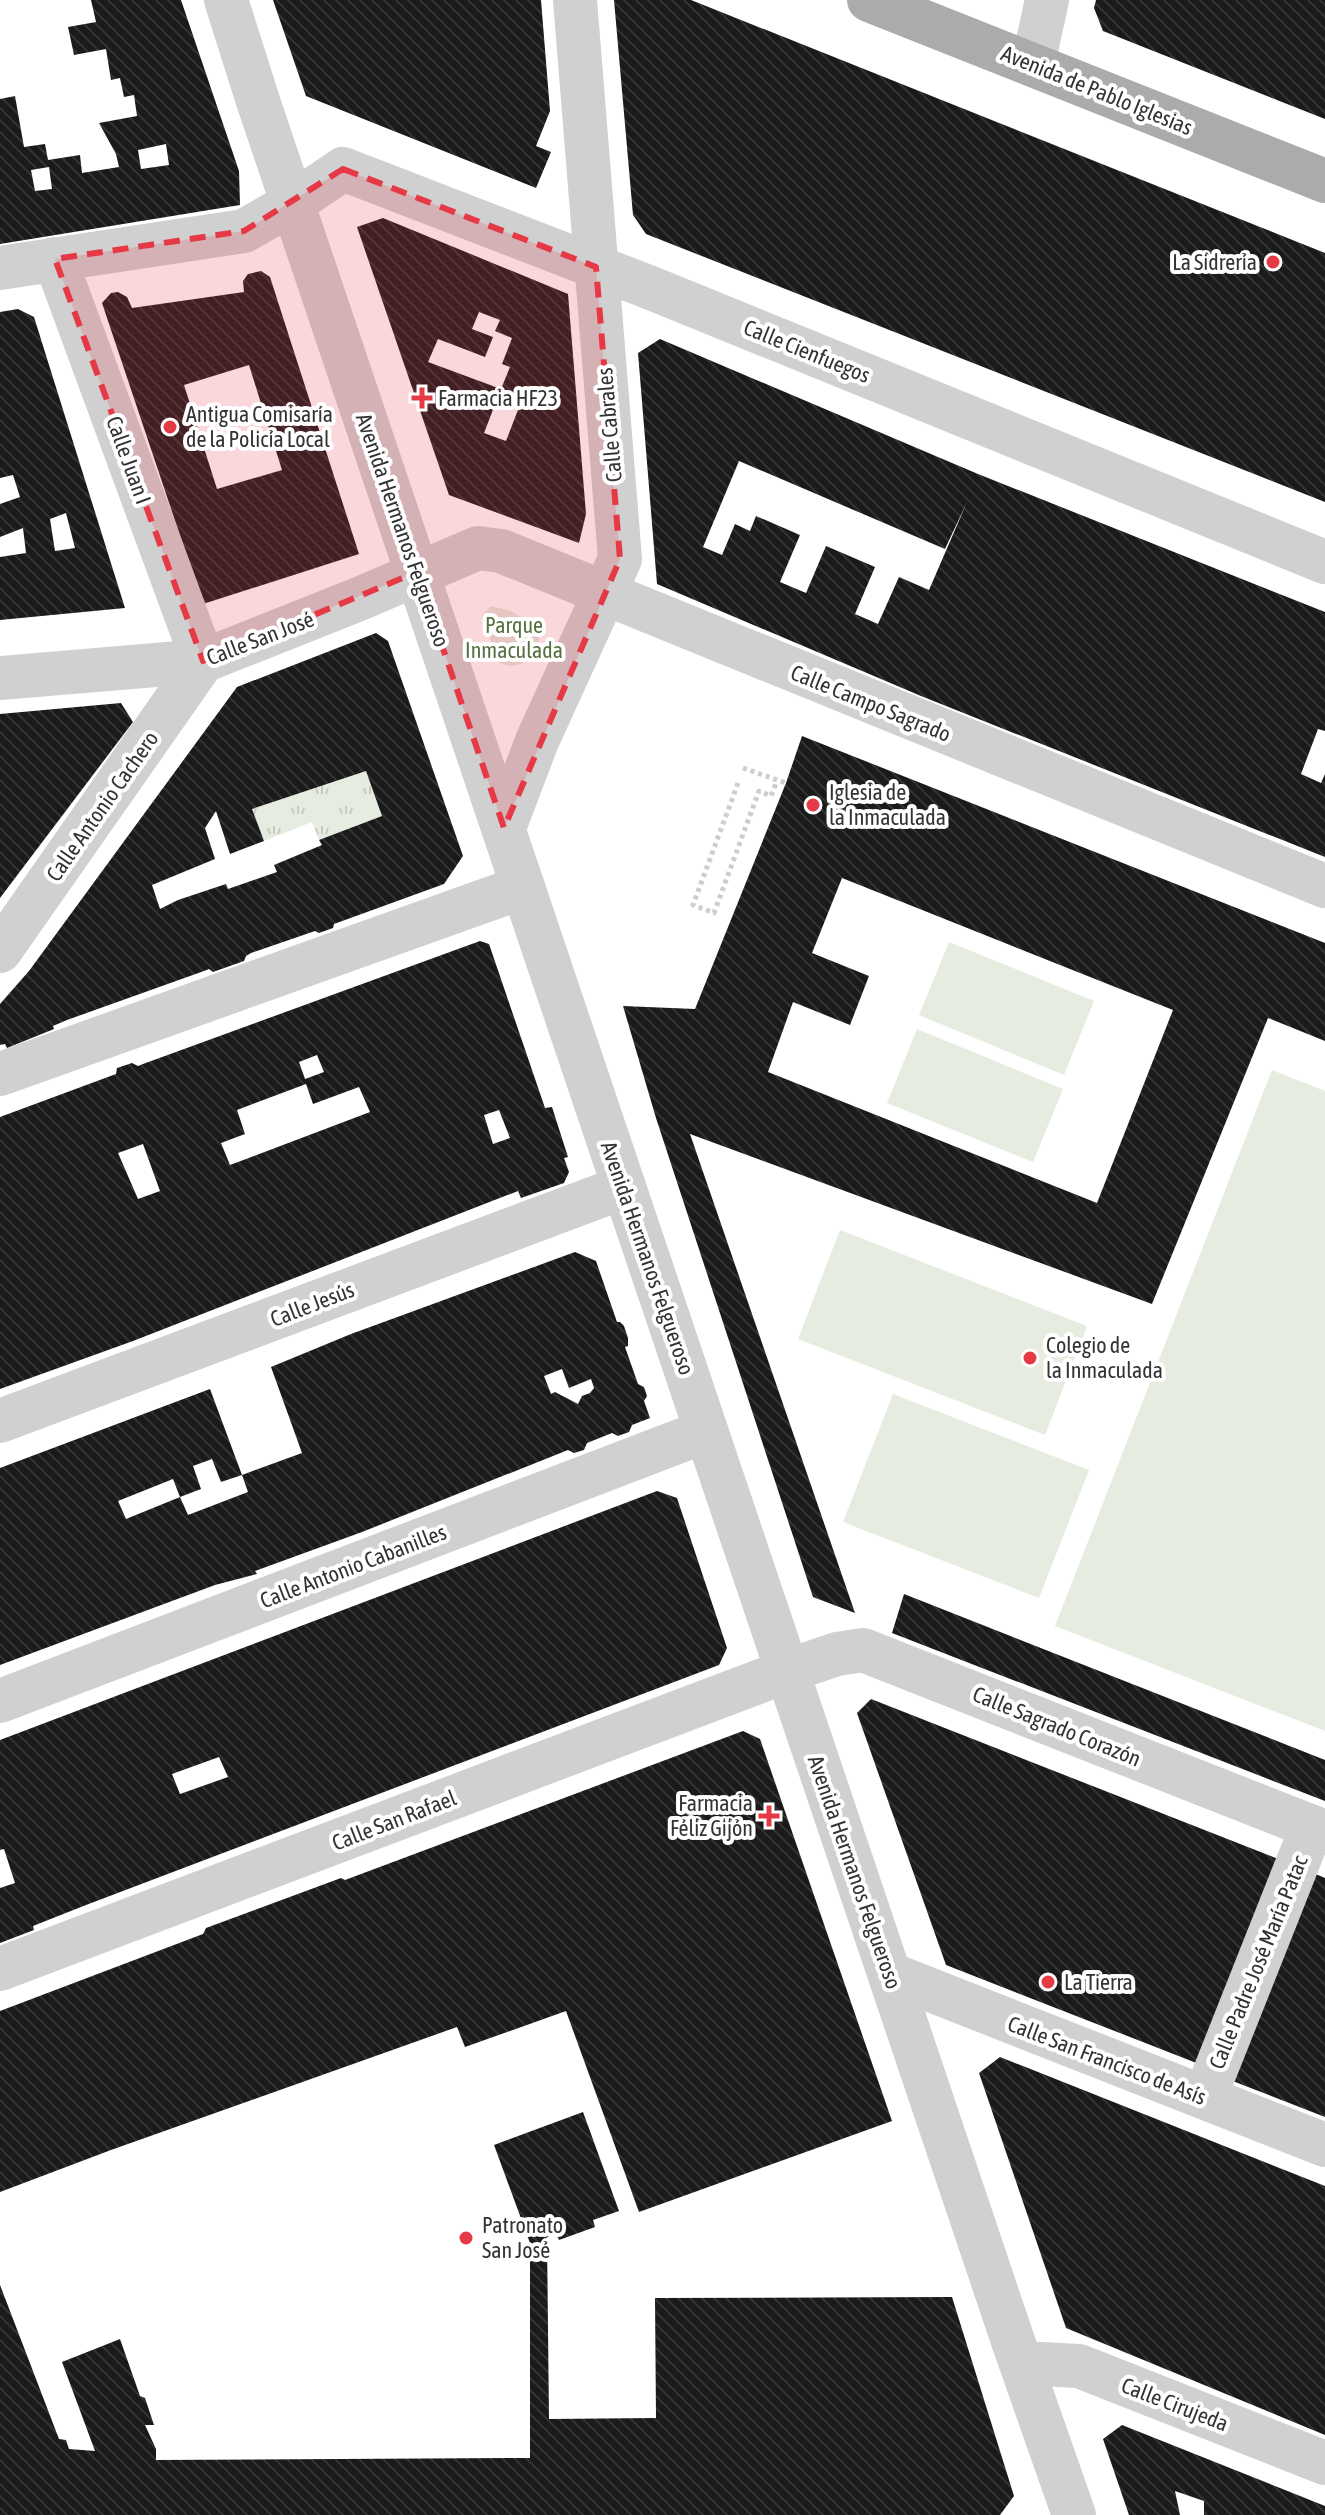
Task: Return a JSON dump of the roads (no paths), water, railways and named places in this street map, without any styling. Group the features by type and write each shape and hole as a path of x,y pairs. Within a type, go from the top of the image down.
{"main road":[{"name":"Avenida de Pablo Iglesias","path":"869,0 1325,181"}],"street":[{"name":"Avenida Hermanos Felgueroso","path":"226,0 1074,2515"},
{"name":"Calle Cabrales","path":"504,828 537,741 620,559 575,0"},
{"path":"1033,64 1047,0"},
{"name":"Calle Cienfuegos","path":"293,203 343,169 596,267 1325,562"},
{"path":"0,268 244,231 293,203"},
{"name":"Calle Juan I","path":"55,259 203,661"},
{"name":"Calle Campo Sagrado","path":"417,572 478,548 501,551 1325,886"},
{"name":"Calle San José","path":"0,678 203,661 359,599 417,572"},
{"name":"Calle Antonio Cachero","path":"0,951 203,661"},
{"path":"0,1074 523,887"},
{"name":"Calle Jesús","path":"0,1421 624,1187"},
{"name":"Calle Antonio Cabanilles","path":"0,1701 706,1431"},
{"name":"Calle Sagrado Corazón","path":"787,1671 837,1654 863,1650 1319,1830"},
{"name":"Calle San Rafael","path":"0,1969 787,1671"},
{"name":"Calle Padre José María Patac","path":"1205,2097 1319,1830"},
{"name":"Calle San Francisco de Asís","path":"890,1974 1325,2145"},
{"name":"Calle Cirujeda","path":"1021,2363 1079,2366 1325,2463"}],"place":[{"name":"La Sidrería","path":"1273,262"},
{"name":"Farmacia HF23","path":"422,398"},
{"name":"Antigua Comisaría de la Policía Local","path":"170,427"},
{"name":"Iglesia de la Inmaculada","path":"813,805"},
{"name":"Colegio de la Inmaculada","path":"1030,1358"},
{"name":"Farmacia Féliz Gijón","path":"769,1816"},
{"name":"La Tierra","path":"1048,1982"},
{"name":"Patronato San José","path":"466,2238"}],"park label":[{"name":"Parque Inmaculada","path":"514,638"}]}
